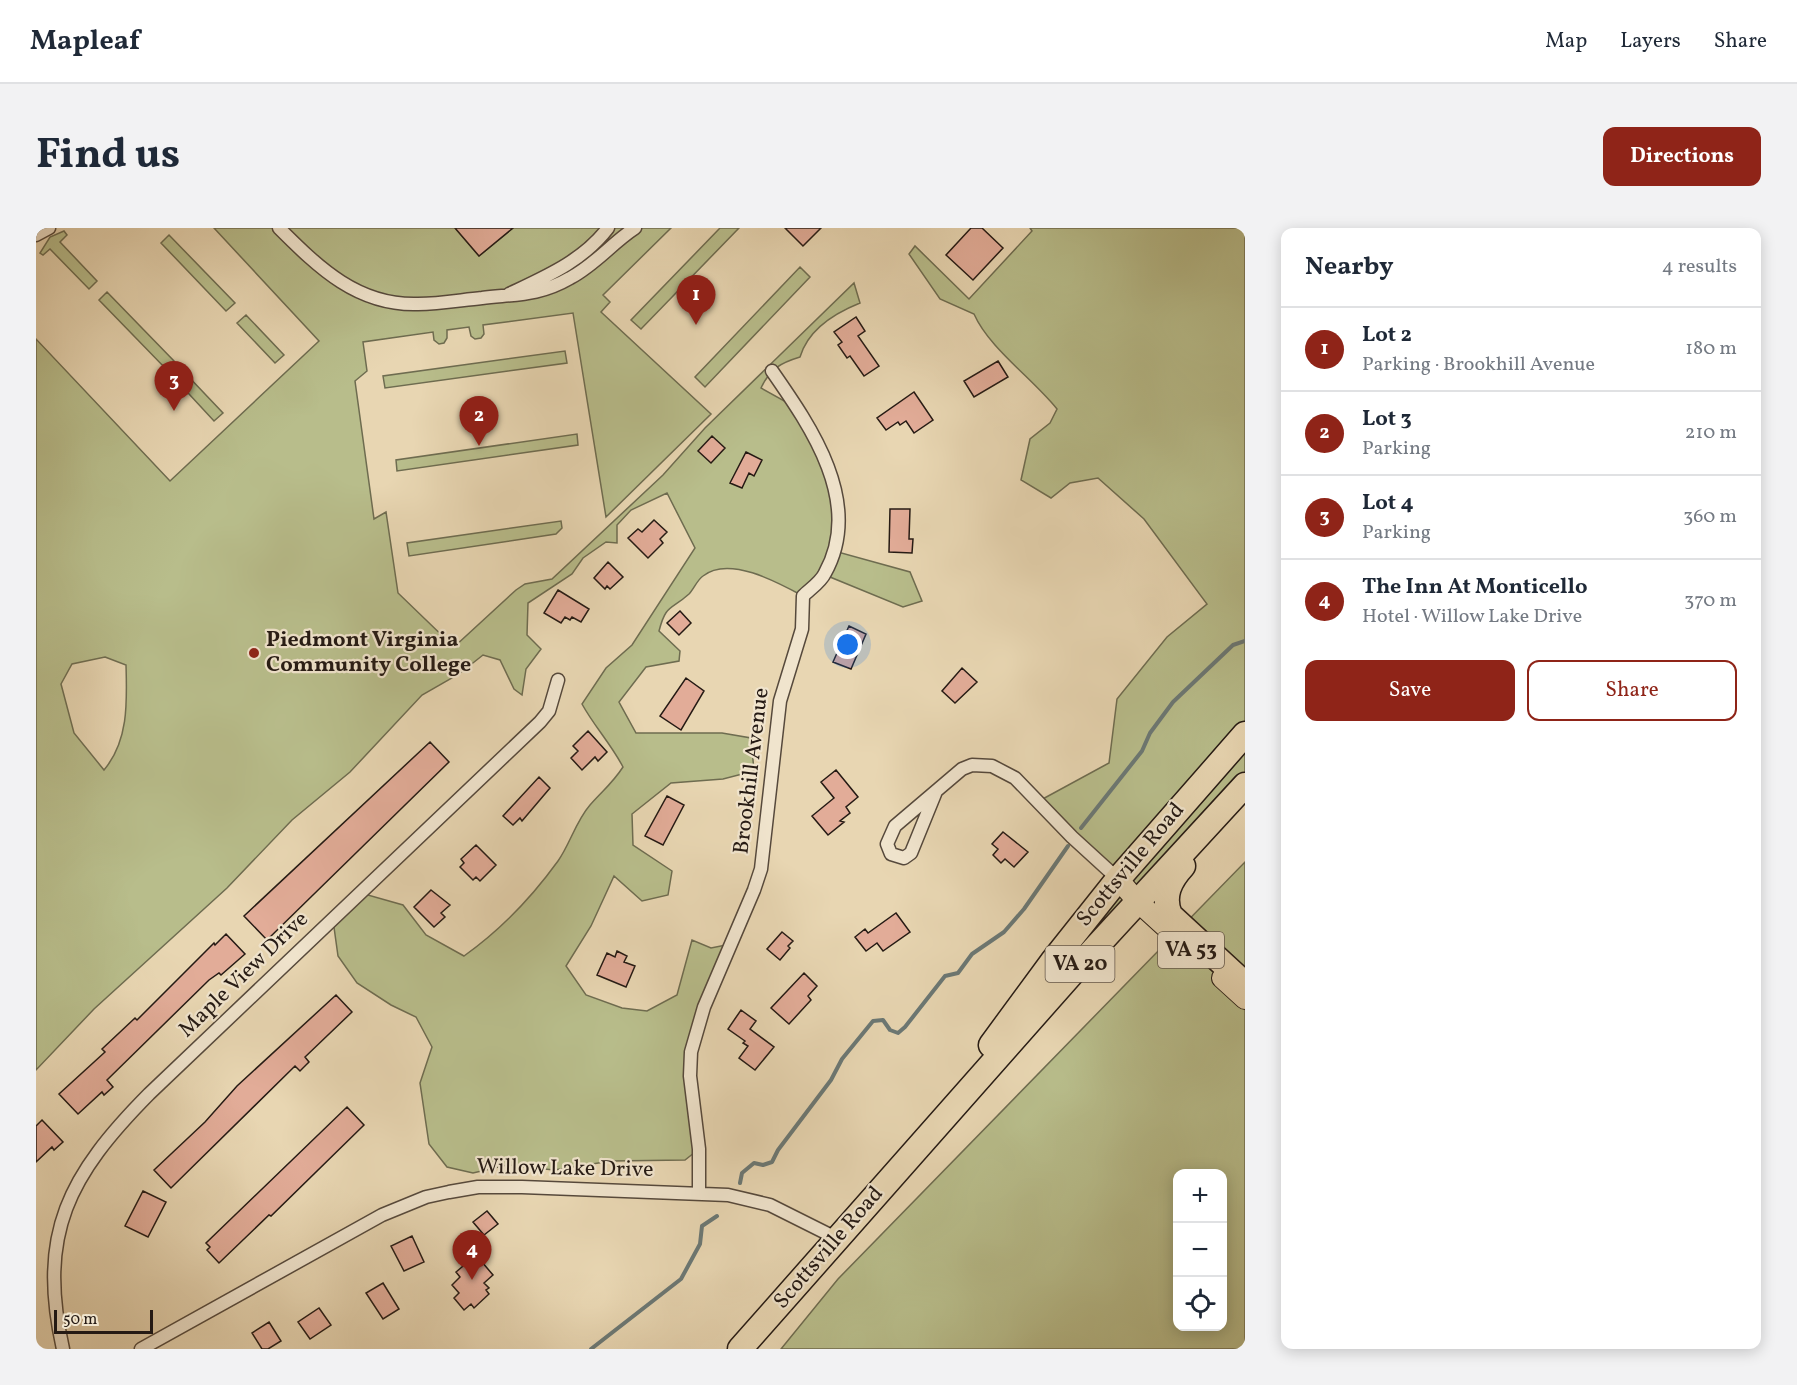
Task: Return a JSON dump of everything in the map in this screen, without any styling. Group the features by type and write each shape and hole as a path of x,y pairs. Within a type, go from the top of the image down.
{"highway":[{"name":"Scottsville Road","path":"918,1147 1052,962 1118,879 1245,734"},
{"name":"Scottsville Road","path":"740,1349 1137,902 1245,785"},
{"path":"1245,791 1175,874 1166,900 1170,915 1245,984"}],"main road":[{"name":"VA 53","path":"1118,879 1137,902 1245,999"}],"street":[{"path":"36,235 49,228"},
{"path":"279,228 322,271 343,285 378,299 420,304 525,296 570,278 635,228"},
{"path":"505,296 561,268 591,246 608,228"},
{"name":"Brookhill Avenue","path":"699,1192 699,1149 690,1076 691,1052 704,1007 761,869 780,701 802,629 802,596 825,575 834,551 838,528 836,493 831,471 797,408 772,371"},
{"name":"Maple View Drive","path":"63,1349 53,1291 56,1243 72,1193 103,1143 149,1094 540,722 549,711 558,680"},
{"path":"934,794 911,853 904,858 891,854 887,844 895,826 934,794 952,774 962,769 981,765 1004,771 1023,785 1072,837 1118,879"},
{"name":"Willow Lake Drive","path":"141,1349 379,1217 426,1197 478,1187 522,1186 728,1195 770,1206 838,1239"}],"green space":[{"path":"214,228 455,228 479,256 513,228 671,228 603,295 610,302 601,312 711,414 606,517 573,313 483,325 484,334 481,338 475,339 471,336 469,327 447,330 447,338 444,343 439,344 434,340 433,332 363,342 367,371 355,381 374,519 386,512 398,593 454,647 516,590 525,584 552,579 663,475 705,428 854,283 860,303 832,317 809,339 800,357 776,368 761,388 797,408 830,471 834,551 910,572 922,601 903,607 825,575 803,596 768,578 726,568 714,570 703,576 689,594 667,612 659,631 680,651 679,661 646,667 619,702 636,733 722,733 751,738 754,771 723,779 671,783 632,814 633,845 672,871 668,895 642,901 614,876 591,926 566,966 586,995 622,1008 647,1011 677,995 692,940 711,948 731,944 691,1052 699,1149 685,1160 611,1161 554,1170 507,1165 473,1173 447,1167 429,1144 420,1083 432,1047 416,1017 391,1005 357,983 338,956 333,920 361,893 403,905 426,935 464,956 502,924 548,874 562,854 585,811 623,767 582,704 606,668 632,645 695,548 667,493 631,510 617,525 617,543 606,542 583,558 572,574 528,603 527,635 541,649 526,669 522,695 514,689 500,660 483,655 459,674 422,695 350,772 292,820 227,888 94,1009 36,1070 36,339 170,481 319,341","holes":["105,657 126,665 125,720 118,746 104,770 74,733 61,684 72,664"]},
{"path":"720,228 739,228 641,329 631,320"},
{"path":"1030,228 1245,228 1245,785 1020,1034 1118,879 1039,801 1109,763 1117,699 1167,637 1207,604 1144,519 1098,478 1070,483 1051,498 1021,480 1030,439 1050,423 1057,409 1000,351 974,314 940,299 909,254 915,246 969,299 1032,231"},
{"path":"64,231 67,235 60,242 97,281 89,289 50,249 43,255 40,253 50,237"},
{"path":"169,235 235,303 226,311 161,243"},
{"path":"800,267 810,277 705,387 695,377"},
{"path":"107,292 174,361 166,369 99,300"},
{"path":"246,315 284,355 275,363 237,323"},
{"path":"565,351 567,363 385,388 383,376"},
{"path":"185,373 223,413 214,421 177,381"},
{"path":"577,434 578,445 397,471 396,460"},
{"path":"561,521 562,528 556,534 409,556 407,543"},
{"path":"1245,862 1245,1349 781,1349 838,1279"}],"building":[{"path":"455,228 513,228 479,256"},
{"path":"785,228 821,228 803,246"},
{"path":"971,228 982,228 1003,248 973,280 946,255"},
{"path":"856,317 865,331 858,336 879,366 864,376 850,356 847,358 838,345 842,342 834,332"},
{"path":"998,361 1008,377 974,397 964,381"},
{"path":"914,392 933,420 914,433 906,421 900,425 898,422 886,430 877,418"},
{"path":"712,436 725,448 711,463 698,451"},
{"path":"746,452 762,460 754,476 749,473 742,488 730,483"},
{"path":"890,509 910,509 909,539 913,539 912,553 889,552"},
{"path":"654,520 667,532 660,539 663,543 648,558 628,538 638,529 642,532"},
{"path":"608,562 623,577 610,589 607,586 605,589 594,578"},
{"path":"558,590 589,609 581,622 572,617 570,620 565,617 561,623 544,613"},
{"path":"680,611 691,623 679,635 667,623"},
{"path":"849,626 866,634 851,669 833,662"},
{"path":"962,668 977,682 955,703 942,691"},
{"path":"686,678 704,691 681,730 660,716"},
{"path":"588,731 607,752 598,761 595,757 582,770 571,758 578,751 573,746"},
{"path":"430,742 449,762 267,940 244,916"},
{"path":"836,770 858,797 846,807 850,813 840,821 844,822 828,835 812,816 834,798 821,782"},
{"path":"539,777 550,788 522,821 520,818 513,825 503,816"},
{"path":"667,796 684,805 663,845 645,836"},
{"path":"1003,832 1028,852 1014,867 1005,859 1001,863 993,855 998,849 992,844"},
{"path":"476,845 496,865 480,881 476,877 473,880 460,867 464,863 461,859"},
{"path":"431,890 450,905 441,913 445,917 434,927 414,907"},
{"path":"896,913 910,932 883,951 877,943 866,951 855,937 865,929 868,933"},
{"path":"782,932 793,941 780,960 767,949"},
{"path":"226,934 245,954 221,975 219,973 209,980 107,1080 113,1087 104,1095 102,1092 78,1114 59,1094 105,1052 102,1049 135,1018 137,1020 214,943 215,945"},
{"path":"617,951 627,956 624,962 635,966 626,987 597,975 607,953 615,957"},
{"path":"804,973 817,986 808,996 811,1000 789,1024 771,1008"},
{"path":"336,995 352,1012 305,1057 309,1062 300,1071 295,1066 171,1188 154,1170 205,1122 237,1086"},
{"path":"741,1010 756,1021 750,1029 774,1047 755,1070 739,1058 748,1046 743,1043 745,1041 728,1029"},
{"path":"347,1107 364,1125 271,1216 269,1215 219,1263 207,1250 210,1247 206,1243"},
{"path":"42,1120 63,1142 54,1150 52,1147 36,1162 36,1126"},
{"path":"143,1191 166,1202 148,1237 125,1226"},
{"path":"487,1211 498,1224 484,1235 473,1222"},
{"path":"412,1236 424,1262 404,1271 391,1246"},
{"path":"476,1255 493,1275 484,1283 489,1288 486,1290 489,1294 474,1308 471,1304 464,1310 454,1298 459,1293 452,1285 460,1277 456,1272"},
{"path":"383,1283 399,1309 383,1319 366,1293"},
{"path":"319,1308 331,1325 310,1339 298,1322"},
{"path":"269,1322 281,1341 268,1349 262,1349 252,1333"}],"waterway":[{"path":"1081,828 1142,751 1150,733 1173,702 1233,645 1245,641"},
{"path":"740,1183 742,1173 754,1163 763,1165 772,1162 778,1150 831,1080 842,1059 873,1021 883,1020 890,1030 898,1033 905,1027 945,976 958,973 972,954 1004,932 1024,909 1068,846"},
{"path":"591,1349 681,1279 700,1244 702,1226 717,1216"}],"place":[{"name":"Lot 2","path":"696,325"},
{"name":"Lot 4","path":"174,411"},
{"name":"Lot 3","path":"479,446"},
{"name":"Piedmont Virginia Community College","path":"254,653"},
{"name":"The Inn At Monticello","path":"472,1280"}]}
